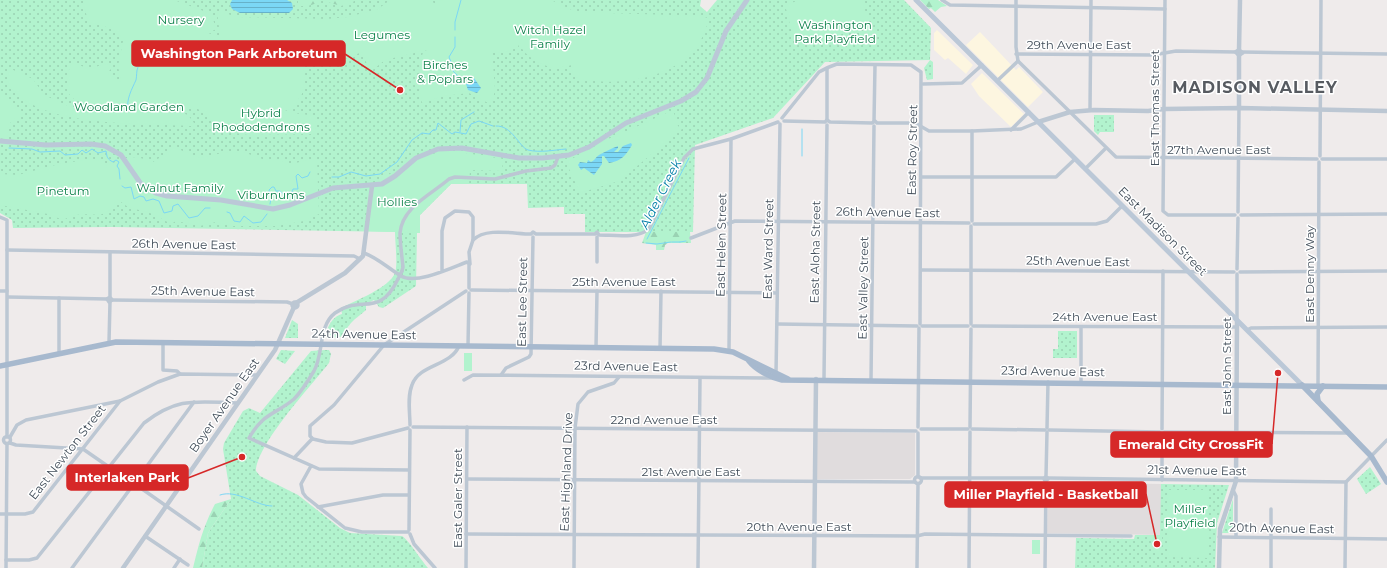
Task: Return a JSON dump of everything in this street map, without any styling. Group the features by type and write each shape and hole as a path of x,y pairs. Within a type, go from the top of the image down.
{"main road":[{"path":"0,141 46,145 91,144 106,146 117,152 141,184 156,193 167,196 221,200 270,208 285,207 333,188 372,186 391,180 420,156 443,148 462,148 519,158 558,157 581,151 626,123 681,102 696,92 707,78 726,31 746,0"},
{"name":"East Madison Street","path":"916,0 1318,401 1371,456 1387,482"},
{"name":"24th Avenue East","path":"0,366 109,342 660,348 714,349 729,351 749,360 775,376"},
{"name":"23rd Avenue East","path":"775,376 788,379 1387,386"},
{"path":"1318,401 1317,394 1320,386"}],"street":[{"path":"942,0 950,6 1165,9"},
{"path":"1016,0 1016,54 1018,61"},
{"path":"1090,110 1091,0"},
{"name":"East Thomas Street","path":"1165,0 1163,210 1166,215 1238,215"},
{"name":"East John Street","path":"1236,481 1240,0"},
{"name":"East Denny Way","path":"1320,386 1318,327 1321,0"},
{"name":"29th Avenue East","path":"1016,54 1153,55 1164,53 1239,52 1387,54"},
{"name":"29th Avenue East","path":"997,81 1018,61"},
{"name":"27th Avenue East","path":"1018,61 1106,149 1119,158 1387,159"},
{"path":"468,346 468,262 470,245 479,235 488,233 533,235 637,235 644,233 648,229 689,151 779,123 819,72 837,64 875,65"},
{"name":"East Roy Street","path":"875,65 910,65 921,72 923,84 919,380 920,428"},
{"name":"East Valley Street","path":"871,380 875,65"},
{"path":"923,84 962,83 982,65"},
{"name":"East Aloha Street","path":"824,379 827,69"},
{"path":"783,119 827,122 914,123 929,131 972,131 1023,129 1038,122 1070,112 1090,110 1148,111 1164,109 1239,108 1387,110"},
{"path":"1010,130 1029,112"},
{"name":"East Ward Street","path":"775,376 779,123"},
{"path":"969,568 972,131"},
{"name":"East Helen Street","path":"729,351 731,138"},
{"path":"1085,169 1106,149"},
{"path":"409,470 319,469 250,438 263,419 294,398 301,390 318,364 325,328 334,314 347,308 378,303 393,290 403,267 400,231 404,219 416,205 449,179 456,177 495,179 526,171 551,168 555,165 558,157"},
{"path":"921,177 1056,177 1075,159"},
{"path":"294,305 345,273 360,259 364,253 372,186"},
{"name":"26th Avenue East","path":"691,238 735,221 1096,224 1107,221 1122,206"},
{"path":"442,271 442,231 445,218 455,211 469,212 473,217 473,240"},
{"path":"1238,215 1387,214"},
{"path":"0,218 7,220 8,443 6,568"},
{"name":"East Lee Street","path":"501,375 506,368 529,357 532,347 533,235"},
{"path":"597,235 597,262"},
{"name":"26th Avenue East","path":"7,250 110,253 354,256 360,259"},
{"path":"109,342 110,253"},
{"path":"364,253 374,257 408,279 416,279 468,262"},
{"name":"25th Avenue East","path":"921,270 1163,272 1319,270 1387,271"},
{"path":"1162,480 1163,272"},
{"name":"25th Avenue East","path":"469,291 532,290 777,293"},
{"path":"0,291 7,291"},
{"path":"294,458 312,439 309,431 310,426 315,420 334,406 384,345 469,291"},
{"path":"596,348 597,291"},
{"path":"660,291 660,348"},
{"name":"25th Avenue East","path":"8,297 287,302 294,305"},
{"path":"59,298 59,353"},
{"name":"Boyer Avenue East","path":"123,568 279,344 294,305"},
{"name":"24th Avenue East","path":"777,324 1237,327"},
{"path":"1081,327 1081,382"},
{"path":"1247,330 1251,328 1387,327"},
{"path":"164,342 163,370 177,371 180,374"},
{"path":"435,568 414,544 409,532 410,392 414,381 423,372 452,356 459,346"},
{"path":"2,440 8,437 18,425 26,420 120,401 158,382 180,374 257,375"},
{"name":"23rd Avenue East","path":"464,380 473,375 700,378 775,376"},
{"name":"East Highland Drive","path":"574,568 575,428 578,404 584,395 596,388 614,383 619,377"},
{"path":"698,568 700,378"},
{"path":"814,568 816,379"},
{"path":"1045,568 1048,382"},
{"name":"East Newton Street","path":"6,514 29,514 39,506 120,401"},
{"path":"72,568 194,402"},
{"path":"6,560 29,560 37,558 144,423 158,413 173,405 194,402 238,403"},
{"name":"22nd Avenue East","path":"312,439 326,442 352,443 410,428 467,427 917,432"},
{"name":"East Galer Street","path":"466,568 467,427"},
{"path":"917,568 916,483 920,481 917,432 920,428 1349,433"},
{"path":"2,440 16,445 83,448 109,467"},
{"path":"1345,568 1346,482 1387,440"},
{"path":"311,466 303,478 301,487 306,497 345,528 362,532 409,532"},
{"name":"21st Avenue East","path":"919,477 1346,482"},
{"name":"21st Avenue East","path":"467,479 916,483"},
{"path":"1219,568 1219,537 1221,524 1236,481"},
{"path":"135,484 199,529"},
{"path":"1233,490 1236,496 1236,537"},
{"path":"318,507 383,494 409,495"},
{"path":"1271,509 1271,568"},
{"path":"0,514 6,514"},
{"name":"20th Avenue East","path":"466,534 814,537 917,536 925,534 1131,536"},
{"path":"145,536 188,564"},
{"name":"20th Avenue East","path":"1219,537 1387,539"},
{"path":"174,568 180,559"}],"shaded area":[{"path":"937,30 973,65 966,74 948,58 945,60 934,50 934,33"},
{"path":"980,32 1016,70 1019,67 1043,92 1028,107 966,45"},
{"path":"982,73 1024,114 1011,127 979,96 971,84"},
{"path":"817,432 915,433 915,475 910,479 817,479"},
{"path":"1048,482 1161,484 1161,535 1047,533"}],"green space":[{"path":"0,0 701,0 700,6 707,12 717,0 904,0 931,28 930,60 825,62 773,118 695,145 693,232 585,232 585,214 564,214 564,207 528,208 527,184 451,184 420,215 420,233 417,233 416,286 383,308 379,307 374,300 366,304 366,310 353,321 341,337 326,338 330,323 342,314 341,308 371,293 392,278 396,269 395,232 112,227 13,228 12,220 0,213"},
{"path":"83,0 174,0 209,13 214,22 215,30 203,32 220,36 217,11 238,17 327,19 348,17 378,9 390,0 432,0 434,4 441,0 446,2 447,0 551,0 576,12 702,16 710,19 699,45 683,61 660,73 635,80 608,82 580,79 573,74 572,65 556,68 534,60 523,50 520,42 518,47 506,52 492,53 495,89 492,105 469,93 444,96 422,103 419,84 419,71 423,52 427,50 385,60 370,72 362,52 328,66 300,61 305,73 302,94 292,109 277,113 286,112 316,116 315,134 248,135 223,131 198,109 171,109 188,115 194,123 191,126 127,124 79,119 57,114 38,107 22,98 7,83 9,68 33,79 44,95 75,109 89,109 84,104 74,99 68,92 67,82 72,63 91,69 103,64 110,65 112,68 107,73 121,82 118,66 123,41 126,40 110,28 88,22"},
{"path":"298,0 320,0 313,5 298,6"},
{"path":"321,0 352,0 354,2 341,6"},
{"name":"Washington Park Playfield","path":"800,0 862,0 870,27 798,45 794,40 785,5"},
{"path":"920,0 938,0 947,6 941,7 935,12 931,8 929,9"},
{"path":"930,60 933,62 933,79 927,80 924,68"},
{"path":"0,92 7,101 23,112 9,124 7,140 0,138"},
{"path":"673,110 678,126 682,129 619,181 580,193 566,162 623,131 625,132"},
{"path":"1094,115 1114,115 1114,132 1100,132 1098,135 1094,131"},
{"path":"173,149 178,149 201,158 226,152 246,153 265,160 280,159 288,165 315,158 317,161 319,214 304,221 277,226 230,226 216,222 200,226 176,221 171,224 153,214 128,207 117,199 109,211 104,213 74,215 63,220 48,214 0,205 0,174 18,175 59,164 92,159 99,161 106,168 107,165 134,157 153,162"},
{"name":"Hollies","path":"447,150 503,159 502,171 470,170 469,184 451,184 420,215 420,233 366,231 370,190 378,181 415,159"},
{"path":"646,232 690,232 691,243 668,243 665,245 664,250 656,250 656,245 642,243"},
{"path":"292,320 298,324 298,338 285,338"},
{"path":"1058,331 1077,331 1077,358 1053,358 1053,349 1058,349"},
{"path":"281,350 295,351 285,364 276,359"},
{"path":"329,350 331,354 329,363 298,400 275,431 265,446 256,471 260,476 298,495 340,528 350,533 402,536 411,545 428,568 202,568 208,533 231,499 223,449 224,443 243,411 249,408 260,413 311,351"},
{"path":"464,353 472,353 472,371 464,371"},
{"path":"1370,467 1381,484 1366,494 1357,479"},
{"name":"Miller Playfield","path":"1161,484 1229,485 1217,523 1215,568 1075,568 1076,538 1134,539 1135,535 1160,535"},
{"path":"1168,490 1209,490 1208,558 1167,557"},
{"path":"231,499 208,533 202,568 193,568 207,520 215,504"},
{"path":"1233,499 1233,533 1222,533"},
{"path":"1152,536 1162,536 1162,551 1152,551"},
{"path":"1032,540 1040,540 1040,554 1032,554"}],"water":[{"path":"232,0 287,0 292,3 293,9 289,13 240,13 232,9 230,4"},
{"path":"474,78 481,88 477,93 468,90 466,84 471,84"},
{"path":"631,143 632,145 628,152 617,161 609,163 604,156 602,156 602,164 594,175 584,168 581,170 578,165 580,162 587,163 588,160 591,162 599,155 618,146 614,152 618,152 623,146"}],"waterway":[{"path":"455,30 455,22 461,0"},
{"path":"451,62 449,57 455,47 455,37"},
{"path":"453,65 453,71 466,84"},
{"path":"128,110 129,98 136,80 138,67"},
{"path":"460,132 461,120 474,112"},
{"path":"332,177 339,177 351,172 366,176 380,174 397,162 412,140 422,133 429,134 433,130 436,130 438,123 452,134 455,132 466,134 471,124 479,121 493,126"},
{"path":"496,126 502,127 511,132 528,150 542,151 566,149"},
{"path":"802,129 802,156"},
{"path":"9,148 32,149 40,152 60,151 65,155 78,154 82,150 86,153 92,149 98,153 106,151 110,160 113,162 116,160 119,162 117,166 119,169 120,179"},
{"name":"Alder Creek","path":"647,239 689,158"},
{"path":"270,204 271,198 269,190 272,187 284,195 287,193 291,194 293,189 298,189 296,176 298,174 302,178 308,176 310,172"},
{"path":"122,186 125,188 131,187 134,199 140,196 144,197 146,201 153,199 159,201 164,213 172,211 173,206 178,204 189,218 198,216 205,208 210,208"},
{"path":"227,212 230,213 234,221 240,222 244,216 253,223 261,222 267,214"},
{"name":"Alder Creek","path":"680,242 686,241"},
{"name":"Alder Creek","path":"646,243 657,244 671,242"},
{"name":"Alder Creek","path":"672,242 680,242"},
{"path":"220,495 233,494 272,506"}],"place":[{"name":"Washington Park Arboretum","path":"400,90"},
{"name":"Emerald City CrossFit","path":"1278,373"},
{"name":"Interlaken Park","path":"242,457"},
{"name":"Miller Playfield - Basketball","path":"1157,544"}],"district":[{"name":"MADISON VALLEY","path":"1255,87"}],"park label":[{"name":"Nursery","path":"181,19"},
{"name":"Legumes","path":"382,34"},
{"name":"Witch Hazel Family","path":"550,36"},
{"name":"Birches & Poplars","path":"445,71"},
{"name":"Woodland Garden","path":"129,106"},
{"name":"Hybrid Rhododendrons","path":"261,119"},
{"name":"Walnut Family","path":"180,187"},
{"name":"Pinetum","path":"63,190"},
{"name":"Viburnums","path":"271,194"}]}
